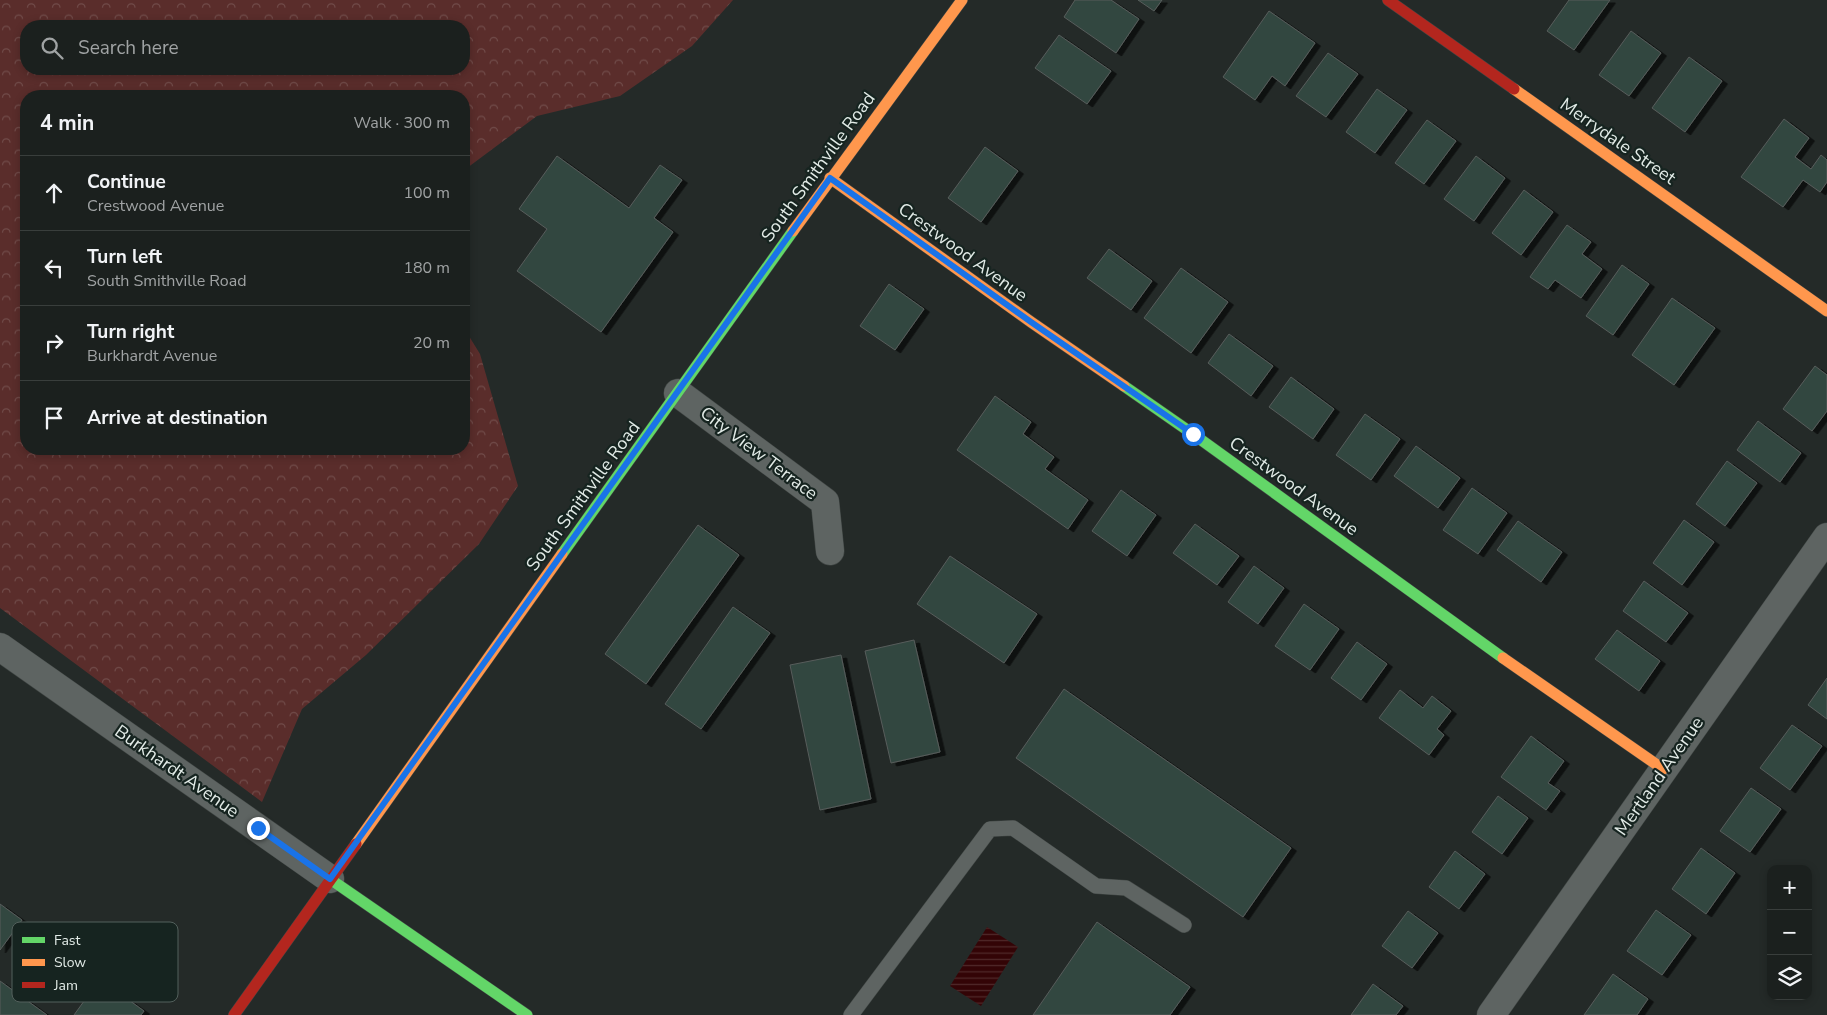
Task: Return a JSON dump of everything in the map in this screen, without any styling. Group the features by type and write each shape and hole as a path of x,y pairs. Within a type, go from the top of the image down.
{"street":[{"name":"South Smithville Road","path":"234,1015 830,178 962,0"},
{"name":"Merrydale Street","path":"1388,0 1827,311"},
{"name":"Crestwood Avenue","path":"830,178 1031,322 1201,440 1527,676 1663,770"},
{"name":"City View Terrace","path":"678,393 825,502 830,551"},
{"name":"Mertland Avenue","path":"1491,1015 1827,537"},
{"name":"Burkhardt Avenue","path":"0,647 527,1015"}],"lane":[{"path":"851,1015 990,830 1013,828 1096,886 1126,888 1184,925"}],"green space":[{"path":"0,0 733,0 692,46 620,96 537,116 470,166 470,90 20,90 20,455 470,455 470,338 480,354 518,486 479,544 366,655 302,709 262,802 0,608"}],"shaded area":[{"path":"987,927 1018,947 981,1006 950,986"}],"building":[{"path":"1075,0 1111,0 1139,19 1116,53 1064,17"},
{"path":"1138,0 1162,0 1154,11"},
{"path":"1569,0 1610,0 1574,50 1547,31"},
{"path":"1269,11 1315,43 1285,86 1272,76 1255,100 1223,77"},
{"path":"1631,31 1661,53 1629,96 1599,75"},
{"path":"1059,35 1111,71 1087,104 1035,68"},
{"path":"1328,53 1358,74 1326,117 1296,96"},
{"path":"1689,57 1722,81 1685,132 1652,108"},
{"path":"1377,89 1407,110 1375,153 1346,132"},
{"path":"1784,119 1809,138 1795,157 1811,169 1821,155 1827,160 1827,182 1820,192 1803,180 1783,207 1741,177"},
{"path":"1427,120 1456,141 1424,184 1395,163"},
{"path":"985,147 1018,171 981,222 948,198"},
{"path":"557,156 629,208 660,165 682,180 654,218 673,232 601,332 517,271 547,229 519,209"},
{"path":"1476,156 1505,178 1474,221 1444,199"},
{"path":"1524,190 1553,212 1521,255 1492,233"},
{"path":"1567,225 1591,242 1582,254 1602,269 1581,298 1555,280 1548,289 1530,277"},
{"path":"1109,249 1152,281 1131,310 1087,278"},
{"path":"1622,265 1649,284 1613,335 1586,316"},
{"path":"1181,268 1228,302 1191,353 1144,318"},
{"path":"889,284 924,309 895,350 860,326"},
{"path":"1672,298 1715,328 1674,385 1632,355"},
{"path":"1229,334 1273,366 1251,396 1208,363"},
{"path":"1815,366 1827,375 1827,411 1812,431 1783,409"},
{"path":"1291,377 1334,409 1313,439 1269,407"},
{"path":"995,396 1031,422 1023,434 1054,457 1045,469 1088,500 1068,529 957,450"},
{"path":"1365,414 1400,439 1371,480 1336,455"},
{"path":"1758,421 1801,453 1780,482 1737,450"},
{"path":"1416,446 1460,478 1438,508 1394,476"},
{"path":"1727,461 1757,483 1725,526 1696,504"},
{"path":"1472,488 1507,513 1478,554 1443,530"},
{"path":"1121,490 1156,515 1127,556 1092,531"},
{"path":"1684,520 1714,542 1682,585 1653,563"},
{"path":"1518,521 1562,552 1541,582 1497,550"},
{"path":"1195,524 1239,556 1217,585 1173,553"},
{"path":"698,525 739,555 646,684 605,654"},
{"path":"950,556 1037,614 1004,663 917,604"},
{"path":"1254,566 1284,588 1258,624 1228,602"},
{"path":"1644,581 1688,613 1666,642 1623,611"},
{"path":"1304,604 1339,629 1310,670 1275,646"},
{"path":"733,607 770,633 701,729 665,704"},
{"path":"1617,630 1660,661 1639,691 1595,659"},
{"path":"914,640 940,752 891,763 865,651"},
{"path":"1357,642 1387,664 1361,700 1331,678"},
{"path":"841,655 871,799 820,810 790,665"},
{"path":"1827,678 1827,719 1808,705"},
{"path":"1064,689 1291,848 1243,917 1016,758"},
{"path":"1400,690 1423,708 1432,696 1451,711 1437,729 1444,735 1429,755 1379,718"},
{"path":"1792,725 1822,746 1790,790 1760,768"},
{"path":"1531,736 1564,761 1548,783 1560,791 1546,810 1501,777"},
{"path":"1751,788 1781,809 1750,852 1720,831"},
{"path":"1498,796 1528,818 1502,854 1472,832"},
{"path":"1701,848 1735,873 1706,914 1672,889"},
{"path":"1455,851 1485,874 1459,909 1429,887"},
{"path":"0,904 22,920 21,922 12,922 12,934 0,950"},
{"path":"1656,910 1691,935 1662,975 1627,951"},
{"path":"1408,911 1438,933 1412,968 1382,946"},
{"path":"1097,922 1190,987 1170,1015 1033,1015"},
{"path":"1613,974 1648,999 1637,1015 1584,1015"},
{"path":"0,981 12,990 12,1002 29,1002 47,1015 0,1015"},
{"path":"1373,984 1403,1006 1396,1015 1351,1015"},
{"path":"83,1002 132,1002 144,1011 141,1015 74,1015"}],"traffic: fast":[{"path":"562,554 793,231"},
{"path":"1124,386 1503,658"},
{"path":"330,879 527,1015"}],"traffic: slow":[{"path":"793,231 962,0"},
{"path":"1514,89 1827,311"},
{"path":"830,178 1124,386"},
{"path":"356,844 562,554"},
{"path":"1503,658 1663,769"}],"traffic: jam":[{"path":"1388,0 1514,89"},
{"path":"234,1015 356,844"}],"route":[{"path":"258,828 330,879 830,178 1031,322 1193,434"}]}
